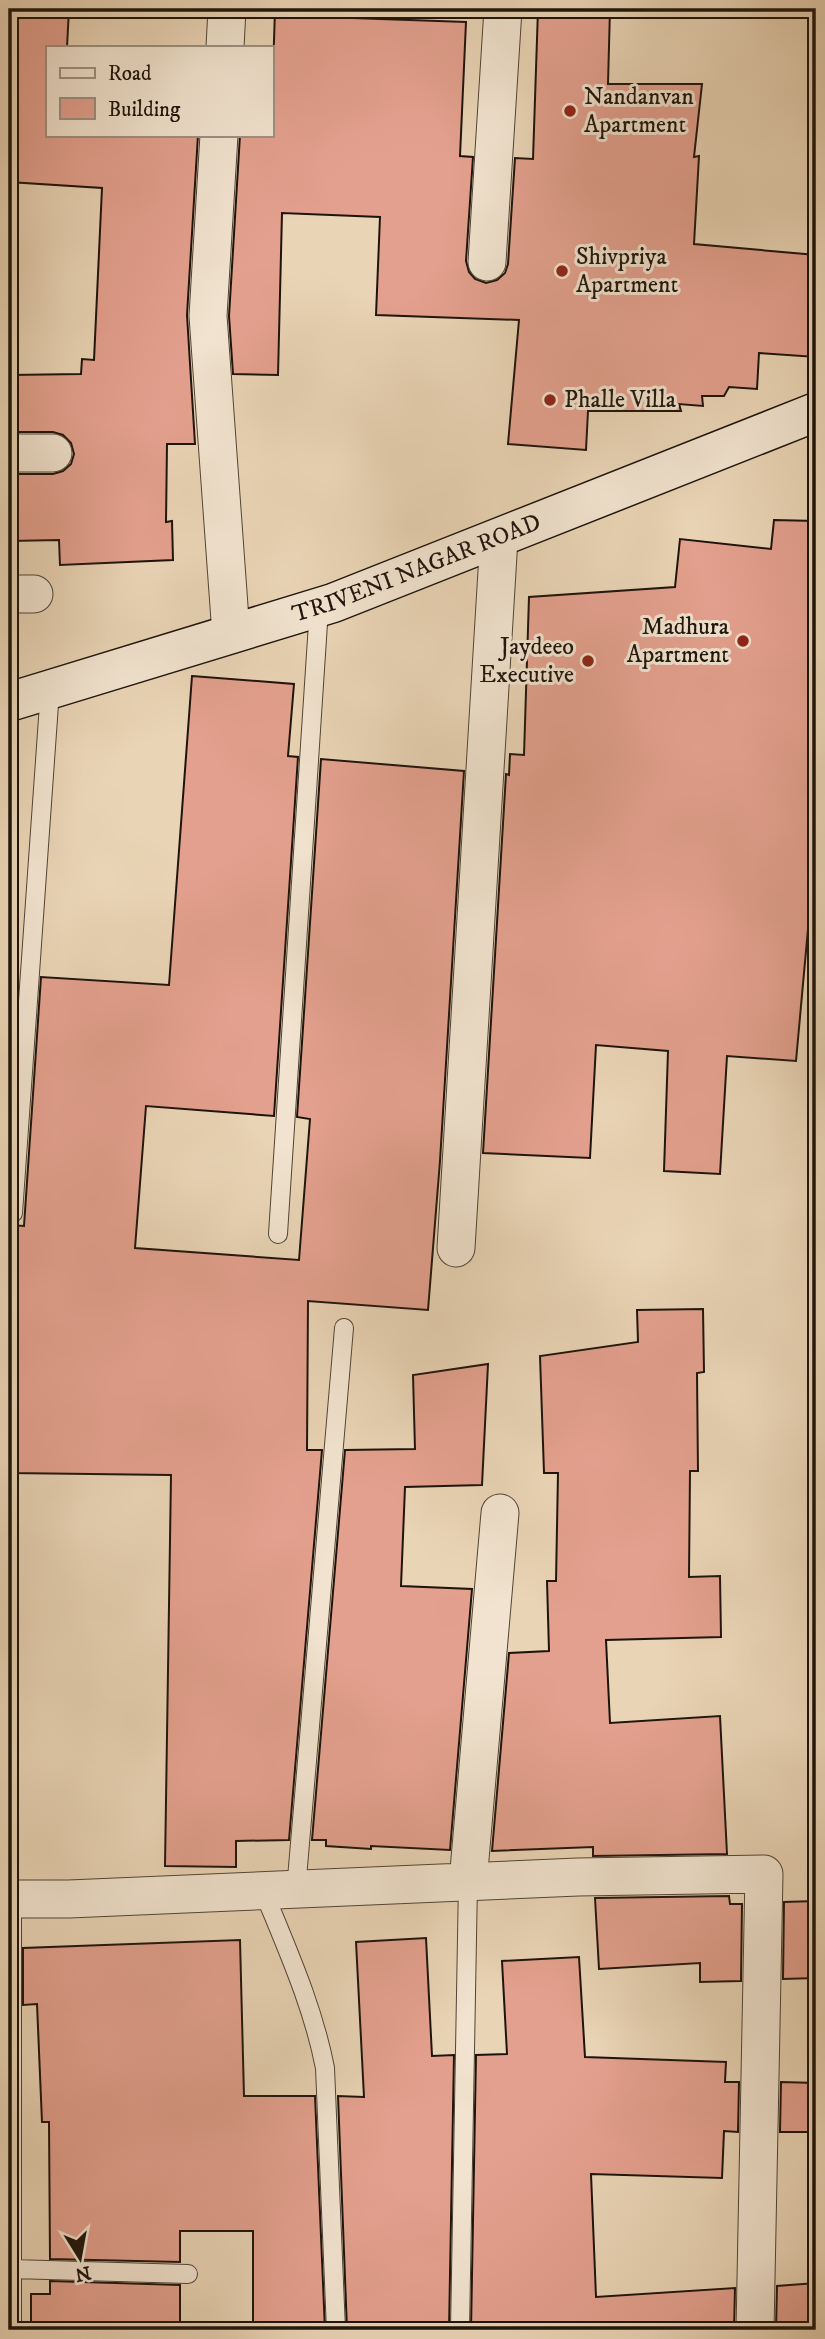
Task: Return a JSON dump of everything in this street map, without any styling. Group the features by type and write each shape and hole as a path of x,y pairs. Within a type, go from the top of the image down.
{"street":[{"path":"225,46 227,9"},
{"path":"487,261 503,9"},
{"path":"219,136 208,316 232,634"},
{"name":"TRIVENI NAGAR ROAD","path":"9,702 319,608 816,412"},
{"path":"9,453 53,453"},
{"path":"456,1248 499,538"},
{"path":"468,1882 500,1513"},
{"path":"10,1899 764,1874 755,2330"}],"lane":[{"path":"278,1234 319,608"},
{"path":"13,1213 50,690"},
{"path":"336,2330 325,2068 318,2031 279,1890 344,1328"},
{"path":"460,2330 468,1882"},
{"path":"10,1899 12,2323"},
{"path":"12,2269 188,2274"}],"building":[{"path":"9,9 69,9 67,46 46,46 46,136 198,136 187,315 195,444 167,444 166,522 172,521 173,560 60,565 59,540 9,541 9,474 53,474 63,471 71,464 74,454 71,443 63,435 53,432 9,432 9,375 81,374 82,359 94,360 102,188 9,182"},
{"path":"275,9 352,9 353,18 466,22 460,156 473,157 466,261 469,272 475,279 486,283 497,280 505,273 508,264 515,158 533,159 538,9 610,9 608,84 702,84 694,157 699,156 694,244 816,255 816,357 759,353 757,389 729,387 724,396 702,396 703,406 679,404 681,411 588,411 586,450 508,444 519,320 376,315 380,217 282,213 278,375 233,374 229,316 240,136 273,136"},
{"path":"774,520 816,521 816,841 796,1061 727,1056 720,1174 664,1171 668,1051 596,1045 590,1158 483,1153 506,774 509,775 510,754 524,755 529,597 675,587 680,539 771,549"},
{"path":"192,676 294,684 288,756 298,757 274,1116 146,1106 135,1248 299,1260 310,1119 297,1117 321,759 464,771 428,1310 308,1301 307,1450 322,1450 289,1840 236,1841 236,1867 165,1866 171,1475 9,1473 9,1225 24,1226 41,977 169,985"},
{"path":"703,1309 704,1372 697,1373 698,1471 690,1471 689,1577 720,1576 721,1637 606,1640 610,1723 720,1716 727,1854 593,1856 593,1847 492,1851 509,1653 549,1651 547,1581 556,1581 558,1473 544,1473 540,1356 638,1342 637,1310"},
{"path":"488,1364 482,1485 405,1487 401,1586 472,1589 450,1850 326,1846 326,1840 312,1840 345,1450 415,1449 413,1375"},
{"path":"729,1896 730,1904 742,1904 741,1981 700,1982 700,1963 599,1969 595,1898"},
{"path":"816,1901 816,1978 783,1979 784,1902"},
{"path":"426,1938 432,2056 454,2055 449,2330 347,2330 338,2096 364,2097 356,1942"},
{"path":"240,1940 244,2096 315,2096 325,2330 253,2330 253,2231 180,2231 180,2262 50,2259 49,2122 42,2122 37,2004 23,2005 23,1948"},
{"path":"579,1957 585,2057 726,2062 725,2082 739,2082 738,2132 724,2131 722,2178 591,2174 596,2297 735,2288 734,2330 471,2330 476,2055 507,2054 502,1961"},
{"path":"781,2082 816,2083 816,2132 780,2132"},
{"path":"50,2281 180,2285 180,2330 31,2330 31,2294 50,2294"},
{"path":"816,2283 816,2330 776,2330 777,2286"}],"place":[{"name":"Nandanvan Apartment","path":"570,111"},
{"name":"Shivpriya Apartment","path":"562,271"},
{"name":"Phalle Villa","path":"550,400"},
{"name":"Madhura Apartment","path":"743,641"},
{"name":"Jaydeeo Executive","path":"588,661"}]}
